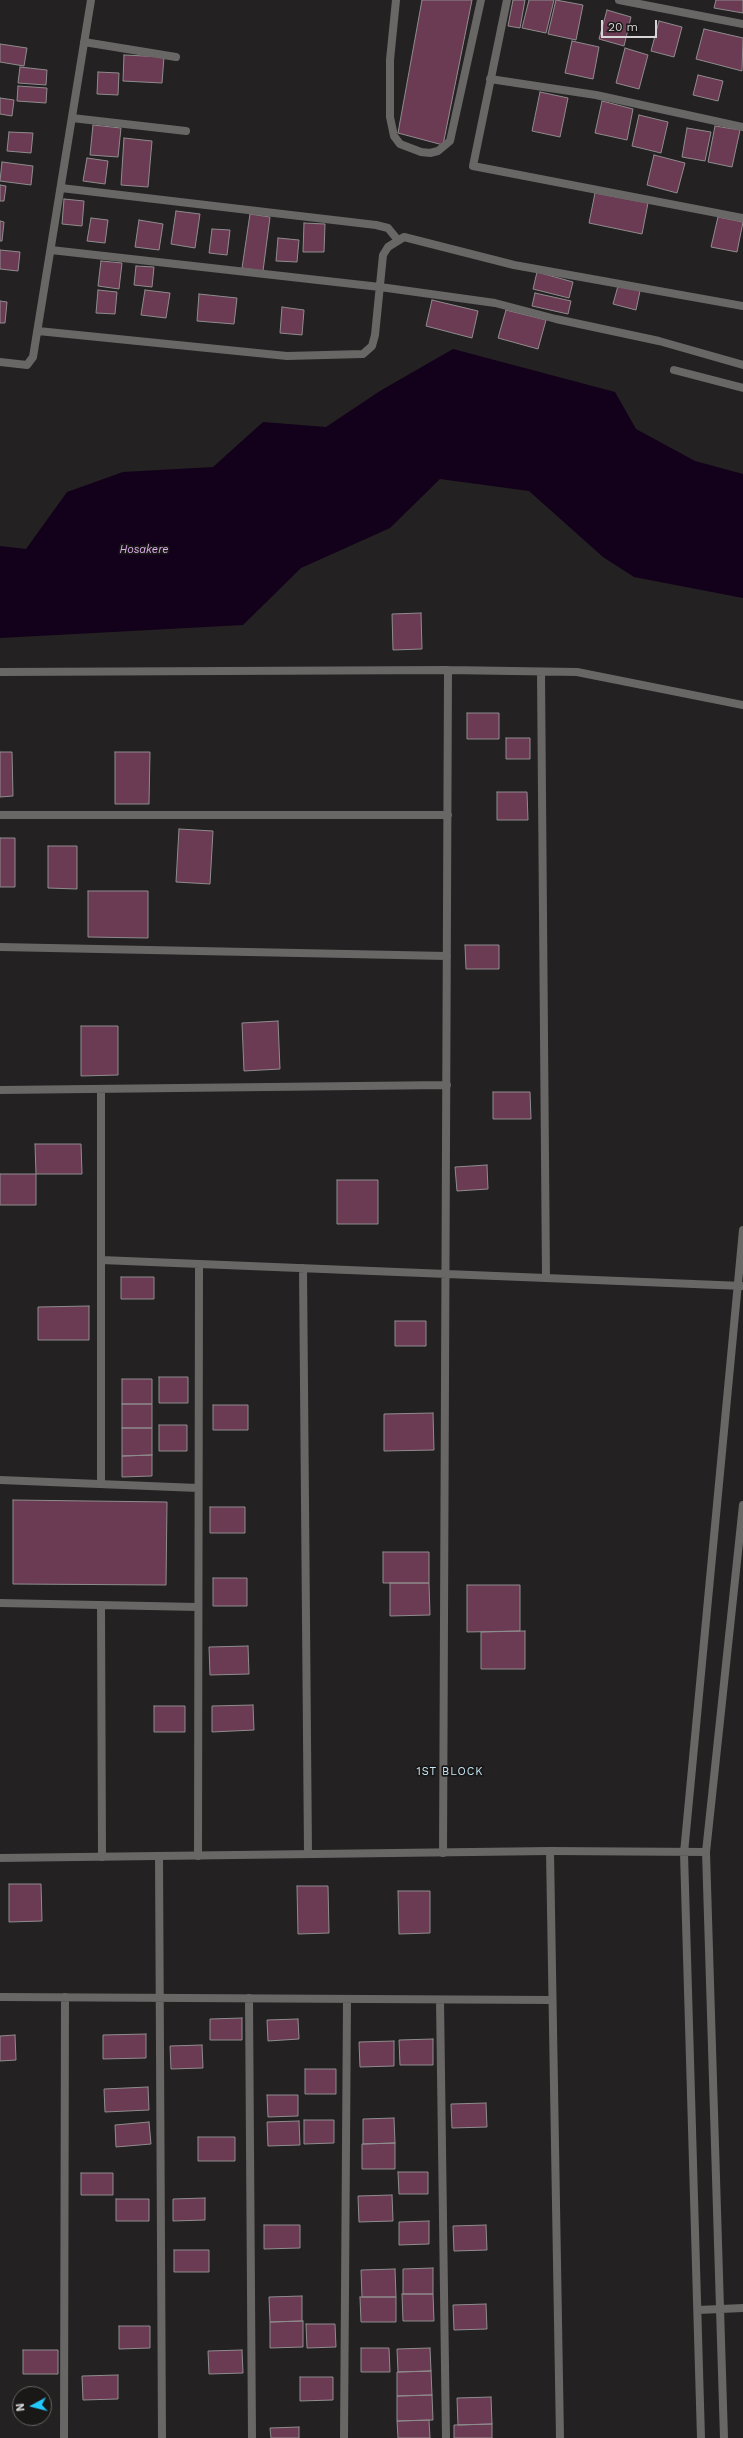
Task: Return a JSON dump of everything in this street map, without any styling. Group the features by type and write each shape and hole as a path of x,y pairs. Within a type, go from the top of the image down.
{"street":[{"path":"0,362 28,365 33,357 91,0"},
{"path":"396,0 390,60 390,117 394,136 400,144 421,152 430,153 438,151 450,141 481,0"},
{"path":"507,0 473,166 743,218"},
{"path":"619,0 743,24"},
{"path":"84,42 176,57"},
{"path":"490,79 596,95 743,127"},
{"path":"72,118 186,131"},
{"path":"61,188 376,225 388,228 397,240"},
{"path":"38,331 287,356 363,354 372,346 375,335 384,255 388,247 404,237 514,265 743,306"},
{"path":"50,250 380,286 495,303 556,319 659,341 743,365"},
{"path":"674,370 743,388"},
{"path":"443,1852 448,670"},
{"path":"0,672 448,670 577,672 743,705"},
{"path":"541,672 546,1278"},
{"path":"0,815 448,815"},
{"path":"0,947 447,956"},
{"path":"0,1090 447,1085"},
{"path":"101,1090 101,1484"},
{"path":"701,2438 684,1853 740,1286 743,1230"},
{"path":"101,1260 740,1286"},
{"path":"198,1856 199,1264"},
{"path":"303,1268 308,1854"},
{"path":"0,1480 198,1488"},
{"path":"724,2438 706,1852 743,1505"},
{"path":"0,1603 198,1607"},
{"path":"101,1605 102,1857"},
{"path":"550,1851 560,2438"},
{"path":"0,1858 550,1851 706,1852"},
{"path":"159,1856 162,2438"},
{"path":"0,1997 552,2000"},
{"path":"64,2438 65,1998"},
{"path":"249,1998 252,2438"},
{"path":"344,2438 347,1999"},
{"path":"440,2000 446,2438"},
{"path":"698,2310 743,2308"}],"water":[{"name":"Hosakere","path":"453,349 615,392 636,429 695,461 743,474 743,598 634,577 603,557 529,491 440,479 390,528 301,568 243,625 0,638 0,546 26,549 67,492 123,472 213,467 263,422 326,427 380,391"}],"building":[{"path":"422,0 472,0 443,145 398,133"},
{"path":"513,0 525,0 520,28 508,26"},
{"path":"529,0 554,0 546,33 522,28"},
{"path":"556,0 583,5 576,40 548,34"},
{"path":"716,0 743,0 743,13 714,8"},
{"path":"607,10 631,17 624,46 599,39"},
{"path":"659,21 682,27 674,57 651,51"},
{"path":"704,29 743,38 742,71 696,59"},
{"path":"572,41 599,47 593,79 565,73"},
{"path":"0,44 27,48 24,66 0,62"},
{"path":"625,48 648,55 639,89 616,83"},
{"path":"124,55 164,57 162,83 123,81"},
{"path":"20,67 47,70 46,85 18,83"},
{"path":"98,72 119,73 118,95 97,94"},
{"path":"698,75 723,81 718,101 693,95"},
{"path":"18,86 47,88 46,103 17,101"},
{"path":"540,92 568,98 560,137 532,131"},
{"path":"0,98 14,100 12,116 0,114"},
{"path":"602,101 633,109 627,140 595,133"},
{"path":"639,115 668,122 661,153 632,146"},
{"path":"93,125 121,128 118,157 90,155"},
{"path":"715,126 740,130 732,167 708,162"},
{"path":"687,128 711,132 705,161 682,157"},
{"path":"9,132 33,133 31,153 7,151"},
{"path":"124,138 152,141 148,187 121,185"},
{"path":"654,155 685,163 677,193 647,185"},
{"path":"87,158 108,161 105,184 83,181"},
{"path":"2,162 33,166 31,185 0,181"},
{"path":"0,185 6,186 4,201 0,201"},
{"path":"595,193 648,203 642,234 589,223"},
{"path":"64,199 84,201 82,226 62,224"},
{"path":"176,211 200,214 195,248 171,244"},
{"path":"250,214 270,217 263,271 242,268"},
{"path":"718,217 743,222 737,252 711,247"},
{"path":"91,218 108,220 105,243 87,241"},
{"path":"139,220 163,224 159,250 135,247"},
{"path":"0,221 4,222 2,241 0,241"},
{"path":"304,223 325,224 324,252 303,252"},
{"path":"212,229 230,230 227,255 209,253"},
{"path":"278,238 299,240 297,262 276,261"},
{"path":"0,250 20,252 18,271 0,269"},
{"path":"101,261 122,263 119,289 98,286"},
{"path":"136,266 154,267 152,287 134,285"},
{"path":"537,272 573,282 569,298 533,289"},
{"path":"618,286 640,291 636,310 613,304"},
{"path":"98,290 117,292 115,314 96,313"},
{"path":"145,290 170,293 166,318 141,315"},
{"path":"535,293 571,301 568,314 532,306"},
{"path":"199,294 237,298 234,324 197,321"},
{"path":"432,300 478,311 472,338 426,326"},
{"path":"0,301 7,302 5,323 0,323"},
{"path":"282,307 304,310 302,335 280,333"},
{"path":"506,310 546,320 538,349 498,338"},
{"path":"421,613 422,649 393,650 392,614"},
{"path":"467,713 499,713 499,739 467,739"},
{"path":"506,738 530,738 530,759 506,759"},
{"path":"0,752 12,752 13,796 0,797"},
{"path":"115,752 150,752 149,804 115,804"},
{"path":"497,792 527,792 528,820 497,820"},
{"path":"179,829 213,831 210,884 176,882"},
{"path":"0,838 15,838 15,887 0,887"},
{"path":"48,846 77,846 77,889 48,888"},
{"path":"88,891 148,891 148,938 88,937"},
{"path":"465,945 499,945 499,969 466,969"},
{"path":"278,1021 280,1069 244,1071 242,1023"},
{"path":"81,1026 118,1026 118,1075 81,1076"},
{"path":"493,1092 530,1092 531,1119 493,1119"},
{"path":"35,1144 81,1144 82,1174 36,1174"},
{"path":"487,1165 488,1189 457,1191 455,1167"},
{"path":"0,1174 36,1174 36,1205 0,1205"},
{"path":"337,1180 378,1180 378,1224 337,1224"},
{"path":"121,1277 154,1277 154,1299 121,1299"},
{"path":"89,1306 89,1340 38,1340 38,1307"},
{"path":"395,1321 426,1321 426,1346 395,1346"},
{"path":"159,1377 188,1377 188,1403 159,1403"},
{"path":"122,1379 152,1379 152,1404 122,1404"},
{"path":"122,1404 152,1404 152,1428 122,1428"},
{"path":"213,1405 248,1405 248,1430 213,1430"},
{"path":"433,1413 434,1450 384,1451 384,1414"},
{"path":"159,1425 187,1425 187,1451 159,1451"},
{"path":"122,1428 152,1428 152,1455 122,1456"},
{"path":"152,1455 152,1476 122,1477 122,1456"},
{"path":"13,1500 167,1502 166,1585 13,1584"},
{"path":"210,1507 245,1507 245,1533 210,1533"},
{"path":"383,1552 429,1552 429,1583 383,1583"},
{"path":"213,1578 247,1578 247,1606 213,1606"},
{"path":"390,1583 429,1583 430,1615 390,1616"},
{"path":"467,1585 520,1585 520,1631 467,1632"},
{"path":"525,1631 525,1669 481,1669 481,1632"},
{"path":"248,1646 249,1674 210,1675 209,1647"},
{"path":"253,1705 254,1730 212,1732 212,1706"},
{"path":"154,1706 185,1706 185,1732 154,1732"},
{"path":"9,1884 41,1884 42,1921 9,1922"},
{"path":"297,1886 328,1886 329,1933 298,1934"},
{"path":"398,1891 430,1891 430,1933 399,1934"},
{"path":"242,2018 242,2040 210,2040 210,2019"},
{"path":"298,2019 299,2039 268,2041 267,2020"},
{"path":"146,2034 146,2058 103,2059 103,2035"},
{"path":"15,2035 16,2060 0,2061 0,2036"},
{"path":"433,2039 433,2065 400,2065 399,2040"},
{"path":"394,2041 394,2066 360,2067 359,2042"},
{"path":"202,2045 203,2068 171,2069 170,2046"},
{"path":"305,2069 336,2069 336,2094 305,2094"},
{"path":"148,2087 149,2110 105,2112 104,2089"},
{"path":"267,2095 298,2095 298,2116 268,2117"},
{"path":"486,2103 487,2127 452,2128 451,2104"},
{"path":"394,2118 395,2143 363,2144 363,2119"},
{"path":"304,2120 334,2120 334,2143 304,2144"},
{"path":"299,2121 300,2145 268,2146 267,2122"},
{"path":"149,2122 151,2144 116,2147 115,2125"},
{"path":"198,2137 235,2137 235,2161 198,2161"},
{"path":"395,2143 395,2169 362,2169 362,2144"},
{"path":"398,2172 428,2172 428,2194 399,2194"},
{"path":"81,2173 113,2173 113,2195 81,2195"},
{"path":"392,2195 393,2221 359,2222 358,2196"},
{"path":"205,2198 205,2220 173,2221 173,2199"},
{"path":"116,2199 149,2199 149,2221 116,2221"},
{"path":"429,2221 429,2244 399,2245 399,2222"},
{"path":"264,2225 300,2225 300,2248 264,2249"},
{"path":"486,2225 487,2250 454,2251 453,2226"},
{"path":"174,2250 209,2250 209,2272 174,2272"},
{"path":"433,2268 433,2294 403,2294 403,2269"},
{"path":"395,2269 396,2297 362,2297 361,2270"},
{"path":"402,2294 433,2294 434,2321 403,2321"},
{"path":"302,2296 302,2321 270,2322 269,2297"},
{"path":"360,2297 396,2297 396,2322 361,2322"},
{"path":"486,2304 487,2329 454,2330 453,2305"},
{"path":"303,2321 303,2347 270,2348 270,2322"},
{"path":"306,2324 335,2324 336,2347 307,2348"},
{"path":"119,2326 150,2326 150,2348 119,2349"},
{"path":"361,2348 389,2348 390,2372 361,2372"},
{"path":"430,2348 431,2371 398,2372 397,2349"},
{"path":"23,2350 58,2350 58,2374 23,2374"},
{"path":"242,2350 243,2373 209,2374 208,2351"},
{"path":"431,2371 432,2395 397,2396 397,2372"},
{"path":"118,2375 118,2399 83,2400 82,2376"},
{"path":"300,2377 333,2377 333,2400 300,2401"},
{"path":"432,2395 433,2420 397,2421 397,2396"},
{"path":"491,2397 492,2424 458,2425 457,2398"},
{"path":"429,2420 430,2438 398,2438 397,2421"},
{"path":"492,2424 492,2438 454,2438 454,2425"},
{"path":"299,2427 299,2438 271,2438 270,2428"}],"district":[{"name":"1ST BLOCK","path":"450,1772"}]}
